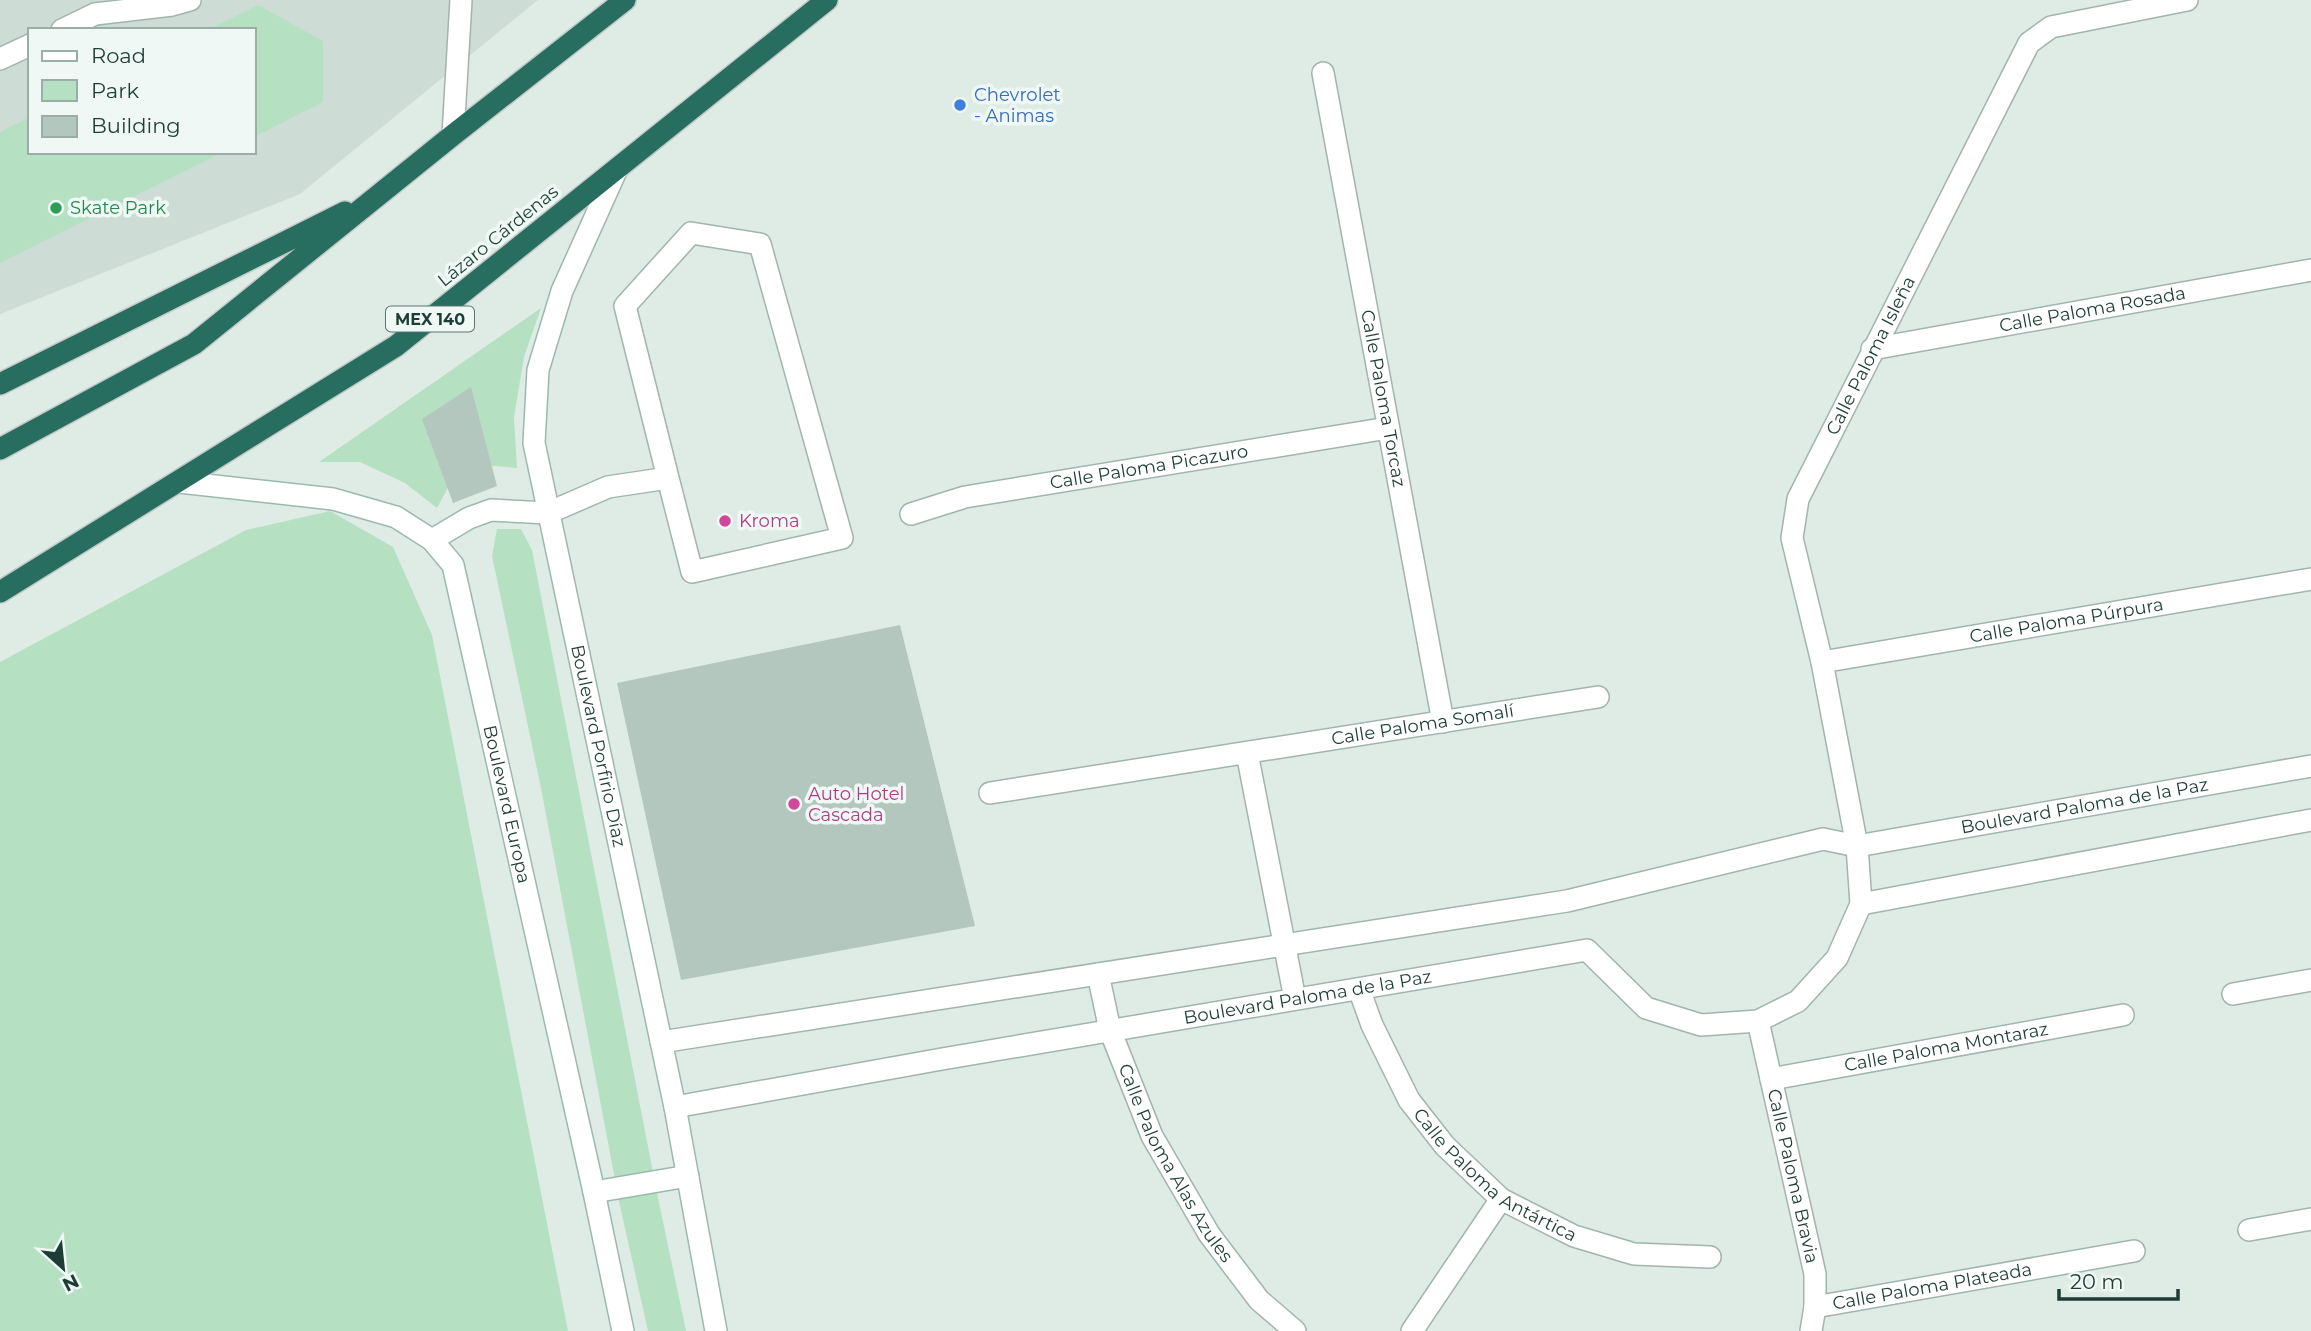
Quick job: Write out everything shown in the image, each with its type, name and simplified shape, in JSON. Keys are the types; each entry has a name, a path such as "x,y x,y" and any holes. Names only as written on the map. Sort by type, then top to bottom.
{"highway":[{"path":"0,449 194,344 625,0"},
{"name":"Lázaro Cárdenas","path":"0,592 396,346 827,0"},
{"path":"0,384 381,194"}],"street":[{"name":"Calle Paloma Isleña","path":"1857,846 1822,662 1791,538 1798,499 2029,43 2051,27 2187,0"},
{"path":"453,135 457,1"},
{"path":"65,28 100,7 177,2"},
{"path":"0,59 28,46"},
{"name":"Calle Paloma Torcaz","path":"1323,74 1443,722"},
{"name":"Boulevard Porfirio Díaz","path":"616,171 562,291 538,370 534,443 675,1107 716,1331"},
{"path":"691,233 760,244 842,538 692,572 668,478 625,306 691,233"},
{"name":"Calle Paloma Rosada","path":"1872,349 2311,270"},
{"name":"Calle Paloma Picazuro","path":"911,514 965,497 1388,428"},
{"path":"432,540 469,518 491,510 548,513 607,487 668,478"},
{"name":"Boulevard Europa","path":"179,482 333,499 396,517 432,540 453,565 623,1331"},
{"name":"Calle Paloma Púrpura","path":"1822,662 2311,579"},
{"name":"Calle Paloma Somalí","path":"990,793 1598,697"},
{"path":"1247,752 1295,999"},
{"name":"Boulevard Paloma de la Paz","path":"661,1042 1567,901 1823,839 1857,846 2311,766"},
{"path":"1861,904 2311,820"},
{"name":"Boulevard Paloma de la Paz","path":"675,1107 1587,950 1646,1008 1701,1026 1758,1021 1798,1001 1837,958 1861,904 1857,846"},
{"name":"Calle Paloma Alas Azules","path":"1098,974 1110,1030 1152,1136 1209,1234 1259,1300 1294,1331"},
{"path":"2233,994 2311,980"},
{"name":"Calle Paloma Antártica","path":"1359,989 1372,1026 1409,1100 1445,1146 1501,1199 1574,1236 1634,1254 1710,1257"},
{"name":"Calle Paloma Montaraz","path":"1771,1079 2123,1015"},
{"name":"Calle Paloma Bravia","path":"1758,1021 1815,1274 1815,1307 1811,1331"},
{"path":"594,1192 688,1176"},
{"path":"1412,1331 1501,1199"},
{"path":"2249,1230 2311,1219"},
{"name":"Calle Paloma Plateada","path":"1815,1307 2134,1251"}],"shaded area":[{"path":"0,0 538,0 300,194 0,314"}],"green space":[{"path":"258,5 323,41 323,102 256,136 256,28 212,28"},
{"name":"Skate Park","path":"28,118 28,154 219,154 0,263 0,132"},
{"path":"541,308 524,357 514,417 517,468 484,465 453,478 437,508 405,483 360,462 319,462"},
{"path":"330,511 393,547 432,635 568,1331 0,1331 0,662 246,530"},
{"path":"497,529 521,529 532,550 686,1331 648,1331 620,1206 541,788 492,556"}],"building":[{"path":"471,387 497,486 453,503 422,419"},
{"name":"Auto Hotel Cascada","path":"900,625 975,926 681,980 617,683"}],"place":[{"name":"Chevrolet - Animas","path":"960,105"},
{"name":"Skate Park","path":"56,208"},
{"name":"Kroma","path":"725,521"},
{"name":"Auto Hotel Cascada","path":"794,804"}]}
